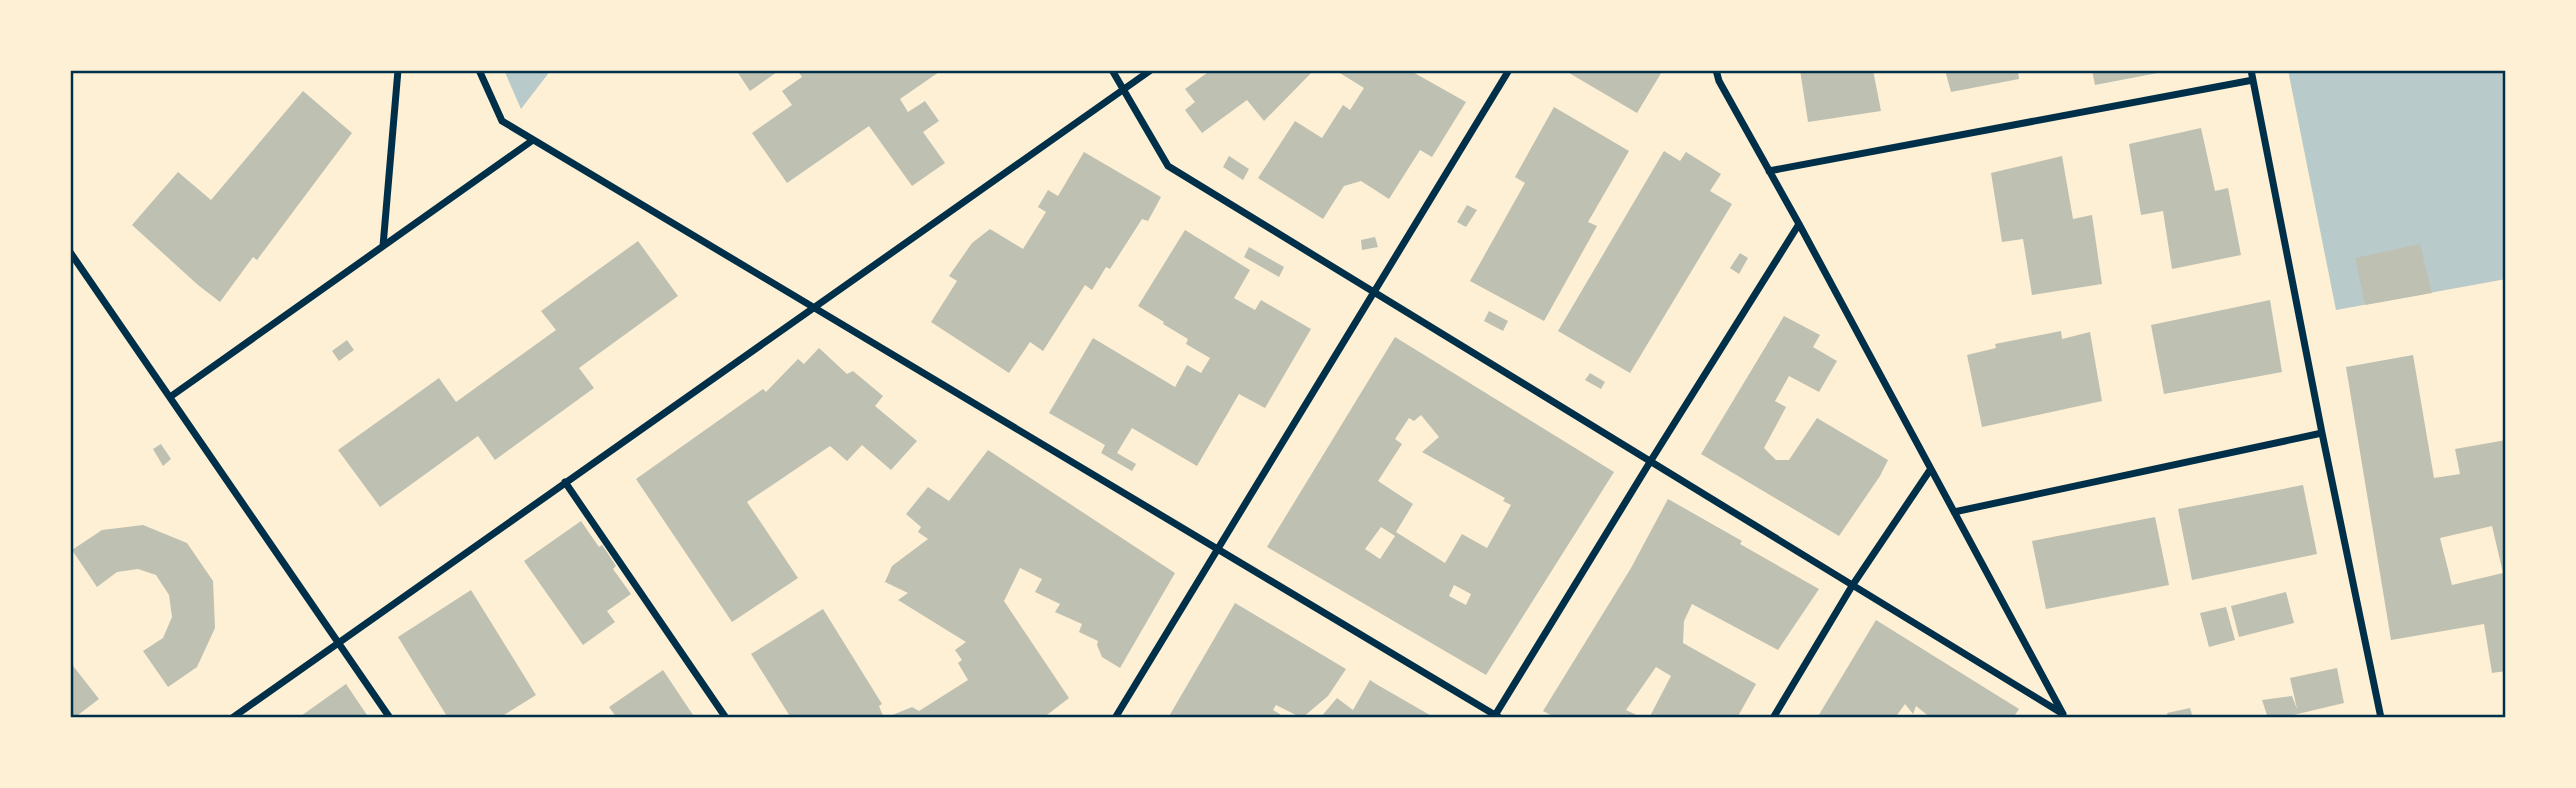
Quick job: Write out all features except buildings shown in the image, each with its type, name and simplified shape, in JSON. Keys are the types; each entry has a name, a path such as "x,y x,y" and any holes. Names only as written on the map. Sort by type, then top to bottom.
{"street":[{"path":"383,246 398,70"},
{"path":"479,70 502,121 1497,717 1650,462 1799,224"},
{"path":"1112,70 1168,166 2062,716"},
{"path":"232,718 1151,70"},
{"path":"1115,718 1509,70"},
{"path":"1716,70 1719,81 1799,224 2062,716"},
{"path":"2251,70 2381,718"},
{"path":"1769,171 2253,80"},
{"path":"170,397 533,140"},
{"path":"70,252 390,718"},
{"path":"1954,512 2322,433"},
{"path":"1773,718 1852,586 1930,470"},
{"path":"565,482 726,718"}],"shaded area":[{"path":"504,70 551,70 521,109"},
{"path":"2288,70 2506,70 2506,279 2336,310"}]}
